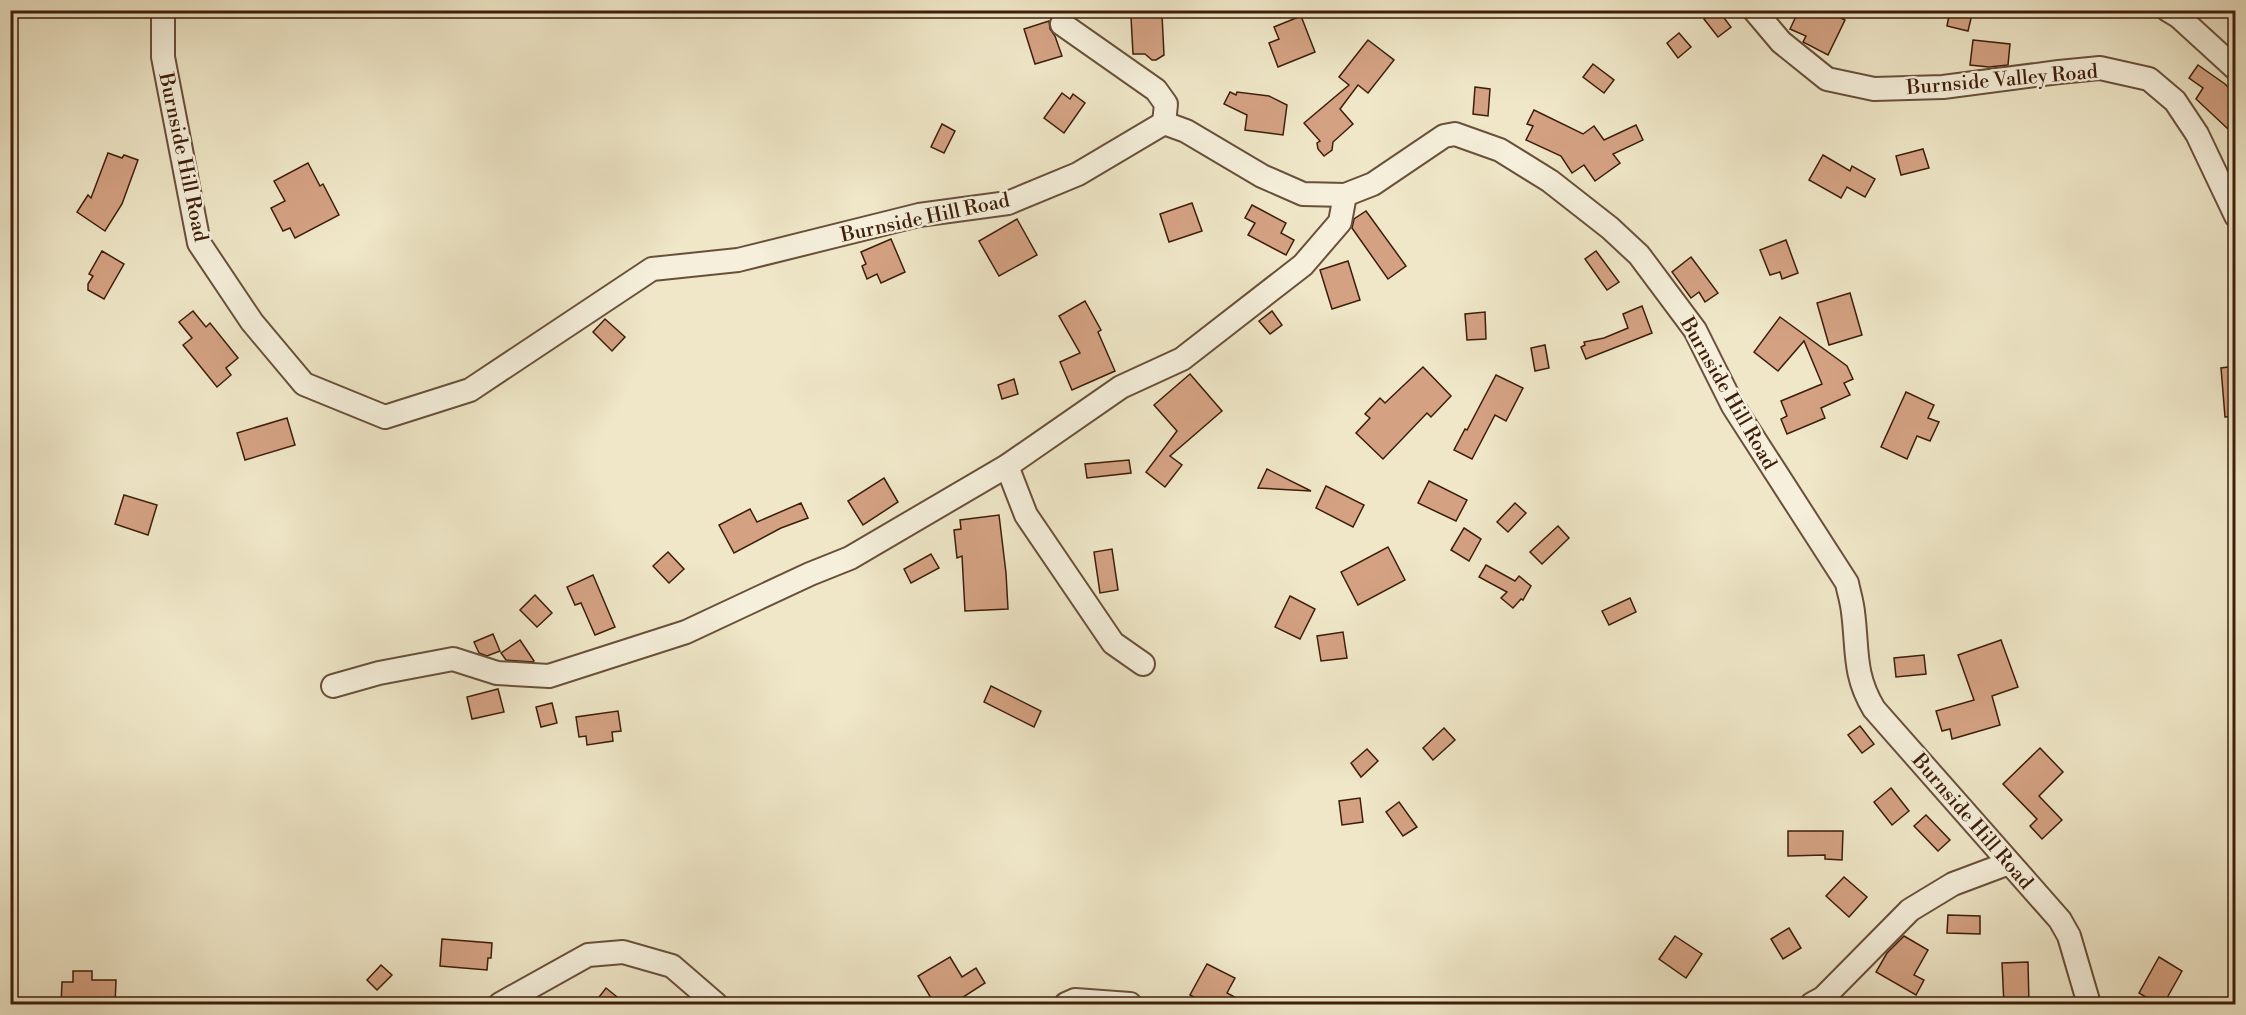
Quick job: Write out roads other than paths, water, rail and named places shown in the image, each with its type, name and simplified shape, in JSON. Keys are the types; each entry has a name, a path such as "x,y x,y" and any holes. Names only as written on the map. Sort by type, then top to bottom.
{"street":[{"name":"Burnside Hill Road","path":"163,10 163,57 199,243 252,322 304,384 385,417 470,390 652,269 738,260 919,215 1008,202 1078,174 1164,123 1186,131 1262,176 1303,194 1345,195 1373,184 1444,136 1455,134 1500,150 1550,181 1639,255 1695,330 1732,406 1847,583 1853,611 1857,664 1864,692 1874,709 2060,920 2069,936 2089,1005"},
{"name":"Burnside Valley Road","path":"1754,10 1781,42 1827,79 1874,89 1943,87 2100,68 2149,79 2175,101 2197,134 2235,216"},
{"path":"2168,10 2178,16 2235,69"},
{"path":"1062,24 1156,90 1166,104 1164,123"},
{"path":"333,686 453,659 496,674 549,676 686,632 810,574 850,558 1007,466 1121,387 1182,359 1303,265 1340,222 1345,195"},
{"path":"1007,466 1026,514 1113,643 1143,664"},
{"path":"1812,1005 1823,998 1910,910 1953,884 2009,863"},
{"path":"500,1005 588,955 623,952 672,966 716,1005"},
{"path":"1066,1005 1075,1000 1130,1005"}]}
